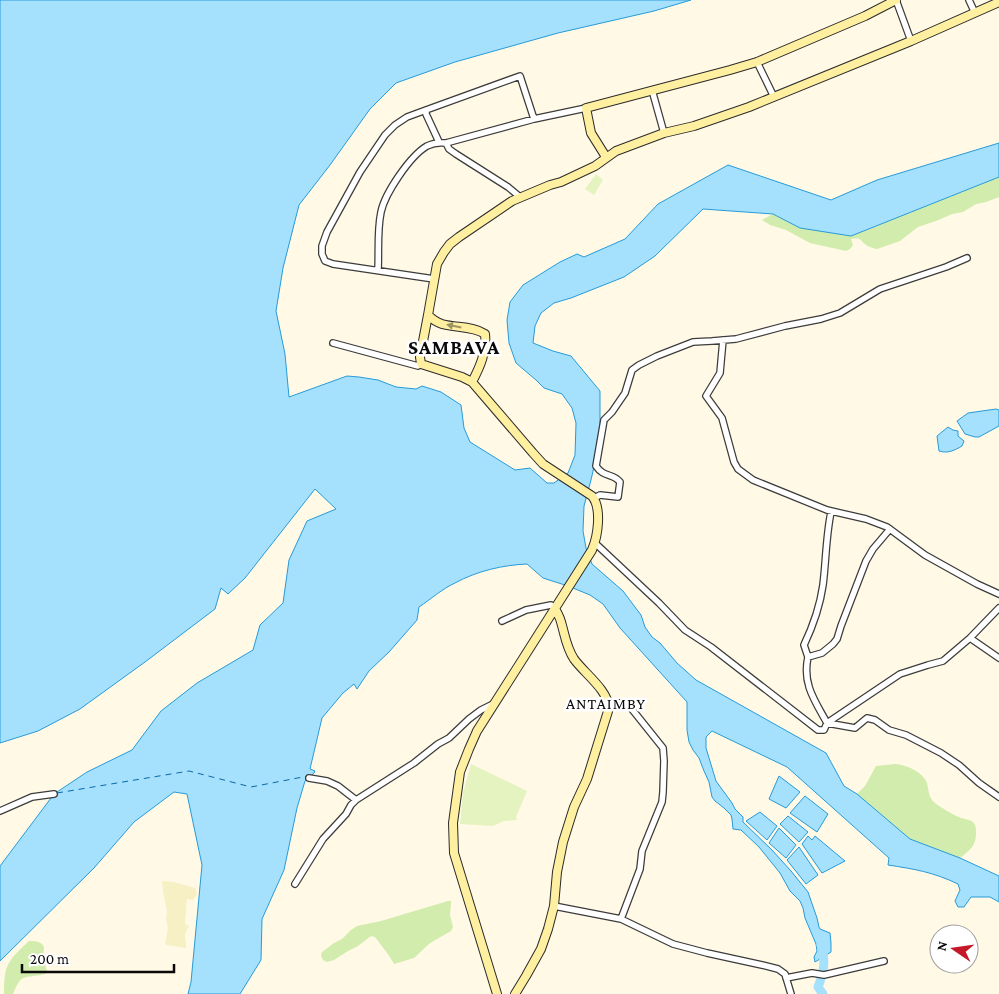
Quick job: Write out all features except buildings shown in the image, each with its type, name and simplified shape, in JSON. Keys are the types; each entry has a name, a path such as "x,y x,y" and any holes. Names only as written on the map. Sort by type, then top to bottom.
{"main road":[{"path":"606,157 591,133 586,108 757,62 865,16 896,0"},
{"path":"497,994 454,853 453,823 460,772 468,749 477,732 593,546 597,532 596,501 593,497 543,464 532,454 472,382 421,364 420,357 437,264 450,244 504,206 520,197 577,175 595,166 616,151 664,133 694,126 749,107 912,41 999,2"},
{"path":"428,315 441,324 486,334 485,350 472,382"},
{"path":"515,994 541,949 548,929 554,906 557,872 563,842 574,807 587,780 609,713 609,703 602,690 585,673 566,644 561,621 555,608"}],"street":[{"path":"896,0 912,41"},
{"path":"969,0 975,13"},
{"path":"757,62 774,97"},
{"path":"434,279 333,264 325,261 322,254 322,246 360,172 385,135 395,125 408,117 520,76 534,119"},
{"path":"652,90 664,133"},
{"path":"378,270 380,220 384,201 393,184 416,155 427,146 586,108"},
{"path":"426,110 426,114 442,143 520,197"},
{"path":"593,497 600,495 618,498 620,482 618,478 602,473 596,466 604,420 626,392 632,370 639,365 693,342 736,339 840,313 880,289 967,258"},
{"path":"723,340 720,373 706,396 722,418 734,462 738,468 753,480 831,512 866,519 890,529 925,555 999,594"},
{"path":"333,343 408,364 418,366 421,364"},
{"path":"827,723 809,690 806,667 808,657 804,645 815,620 822,586 827,531 831,512"},
{"path":"808,657 822,653 837,639 866,561 873,549 890,529"},
{"path":"593,546 652,597 685,630 711,647 818,730 824,730 827,723 900,674 943,661 970,638 999,608"},
{"path":"502,621 526,610 551,605 555,608"},
{"path":"970,638 999,658"},
{"path":"295,884 323,839 356,800 414,763 438,744 449,738 481,710 496,702"},
{"path":"609,703 622,703 631,708 663,748 664,761 664,792 662,802 642,851 640,869 621,919"},
{"path":"827,723 855,728 867,718 875,720 889,730 906,735 940,753 959,765 979,783 999,797"},
{"path":"309,778 327,781 338,786 356,800"},
{"path":"0,811 32,797 54,794"},
{"path":"554,906 621,919 673,944 707,954 778,969 785,974 792,994"},
{"path":"786,978 812,973 823,975 884,961"}],"shaded area":[{"path":"162,881 174,882 195,888 196,890 197,894 193,900 187,899 185,924 189,926 185,934 186,948 165,944 168,928"}],"green space":[{"path":"596,174 603,180 594,195 585,189"},
{"path":"999,177 999,197 976,204 963,212 952,214 918,227 900,241 877,249 868,246 856,238 851,239 853,245 846,251 810,243 762,220 773,214 800,228 851,236"},
{"path":"471,764 527,791 516,817 517,820 504,821 493,826 460,824 463,793"},
{"path":"895,764 909,767 918,772 925,779 930,796 935,803 953,814 974,823 976,837 974,845 960,858 910,839 857,794 865,786 876,766"},
{"path":"451,901 450,915 453,927 451,931 430,943 414,958 394,964 375,937 371,936 334,960 327,962 321,956 322,952 357,926 381,921"},
{"path":"29,941 40,942 43,945 43,958 47,971 45,974 22,979 13,994 4,994 6,969 16,954"}],"water":[{"path":"0,0 691,0 654,11 558,33 455,62 396,83 370,109 299,205 283,268 276,311 285,354 289,397 347,376 378,380 396,387 416,389 422,386 441,392 461,405 464,428 470,442 515,470 530,468 547,483 554,483 568,473 575,455 576,423 572,408 562,394 544,388 516,363 509,343 507,320 510,302 523,285 560,262 577,254 584,257 625,239 658,204 728,165 831,200 877,180 999,143 999,177 851,236 800,228 773,214 703,209 655,256 624,277 554,303 541,313 535,326 533,343 571,356 600,391 600,440 584,506 583,531 586,548 592,564 623,591 641,615 645,627 652,637 696,680 826,753 844,786 857,794 910,839 960,858 999,876 999,902 990,897 971,897 964,907 958,907 955,901 960,890 958,884 923,872 888,865 889,858 787,767 712,731 706,737 706,748 716,781 735,809 743,817 743,822 772,850 808,892 820,929 830,933 831,952 815,962 816,944 800,901 790,891 780,873 759,847 741,830 733,829 731,815 712,797 709,782 699,758 689,742 687,702 620,628 603,604 590,595 543,578 527,564 499,567 472,575 446,588 419,607 417,620 389,652 369,671 357,689 354,684 343,693 322,718 310,769 315,771 305,781 297,808 284,870 262,919 261,960 240,994 188,994 191,982 202,865 187,794 174,792 134,822 94,868 0,961 0,866 54,794 87,772 132,750 161,711 197,683 253,650 260,625 283,603 289,560 307,521 336,509 315,489 245,578 228,594 221,588 215,609 80,709 38,731 0,743"},
{"path":"999,410 999,426 979,437 965,434 957,421 968,413"},
{"path":"948,427 958,431 958,436 964,441 962,446 954,450 948,452 939,451 937,436"},
{"path":"779,776 800,792 786,808 769,799"},
{"path":"805,796 828,814 817,832 790,813"},
{"path":"760,812 777,826 767,840 746,821"},
{"path":"788,816 808,832 799,842 780,824"},
{"path":"779,828 796,845 786,858 769,843"},
{"path":"808,836 812,840 815,836 845,861 822,873 802,844"},
{"path":"799,847 818,875 806,884 787,860"}],"waterway":[{"path":"821,945 824,966 818,987 823,994"}],"ferry route":[{"path":"57,793 189,771 251,787 308,776"}],"district":[{"name":"SAMBAVA","path":"454,347"},
{"name":"ANTAIMBY","path":"606,703"}]}
